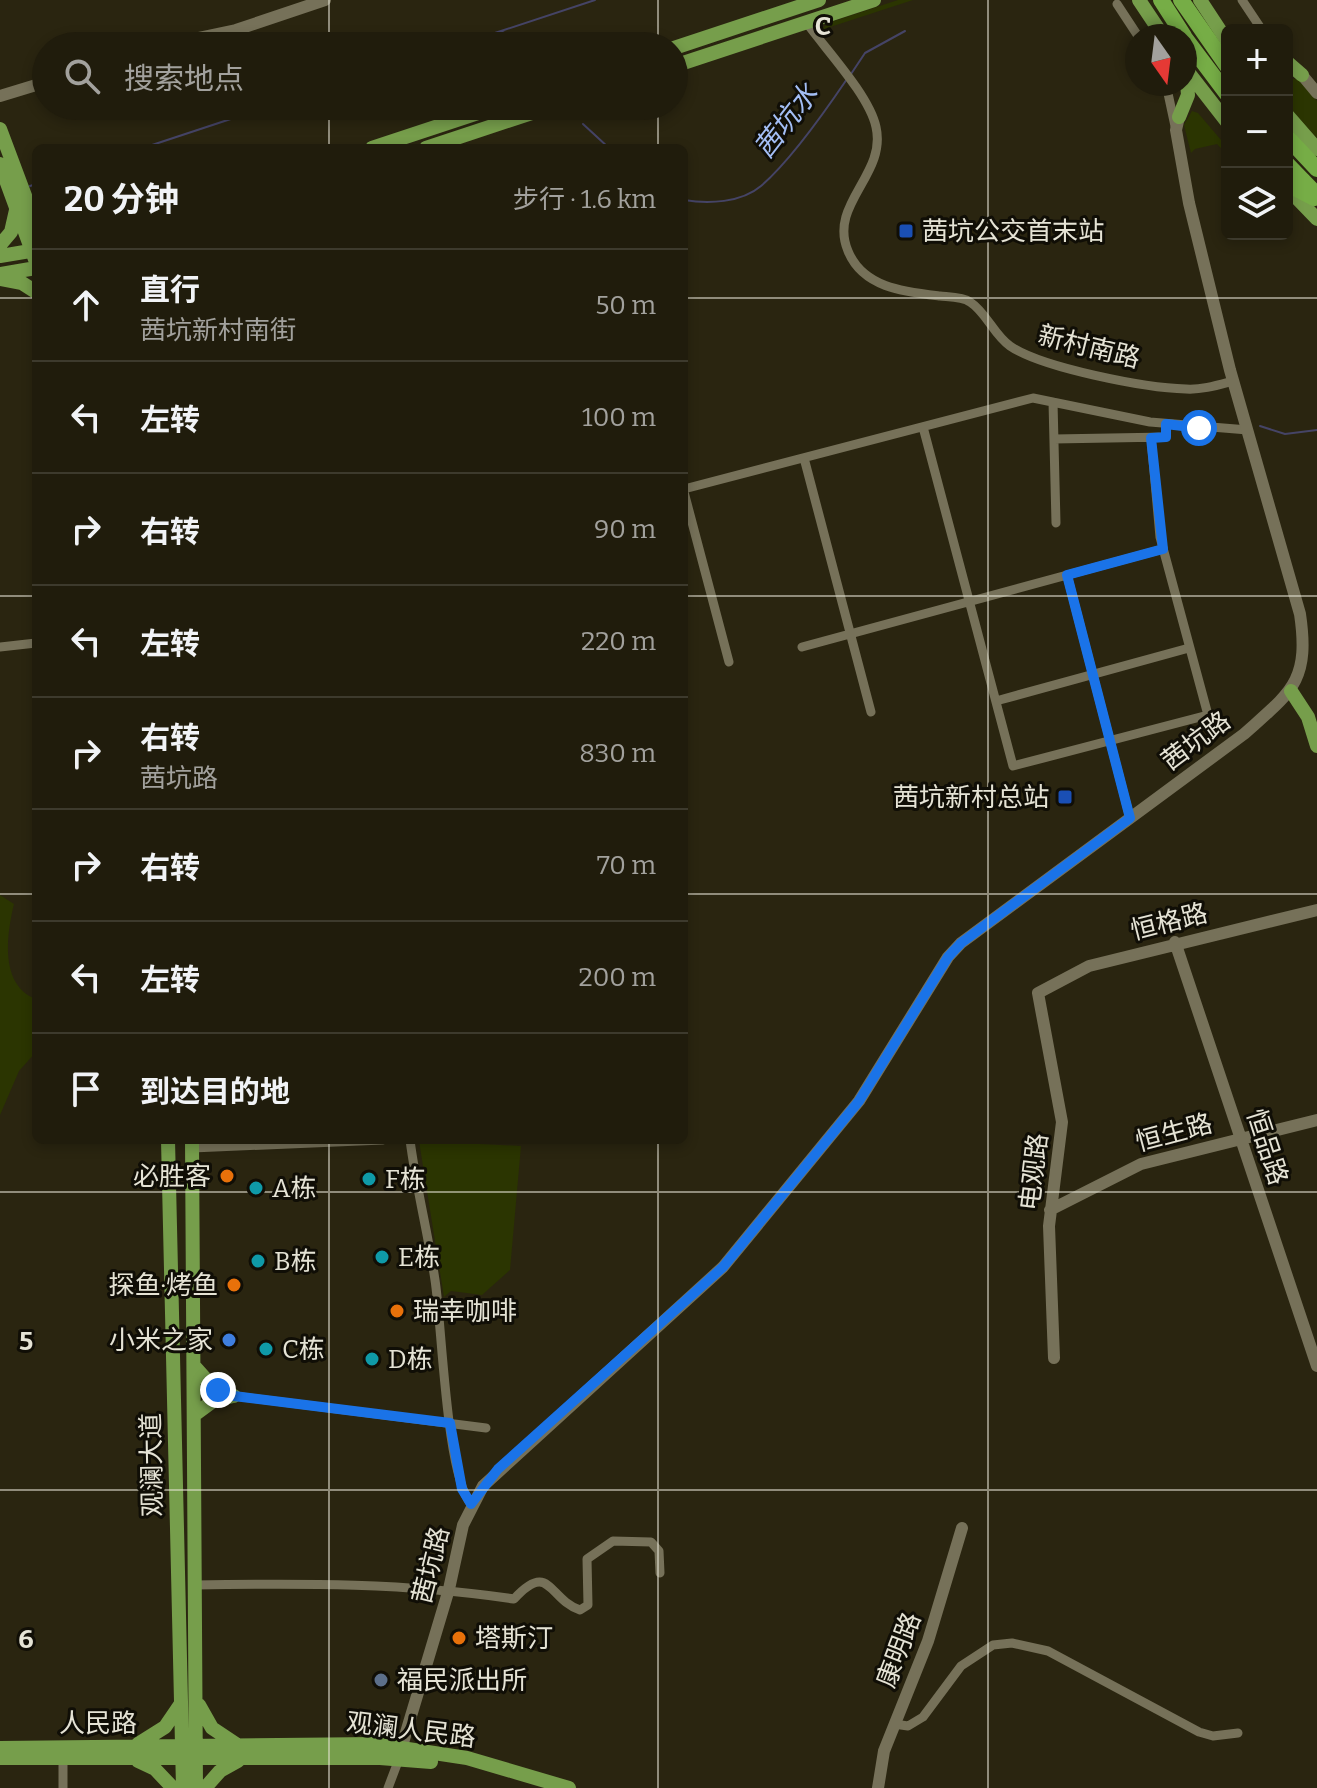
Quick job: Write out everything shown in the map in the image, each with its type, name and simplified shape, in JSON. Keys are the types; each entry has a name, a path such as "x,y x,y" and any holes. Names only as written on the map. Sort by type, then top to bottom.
{"highway":[{"path":"1161,0 1176,24"},
{"path":"1181,0 1221,57"},
{"path":"1197,54 1221,86"},
{"path":"1293,143 1317,169"},
{"path":"1291,168 1317,197"},
{"path":"1293,188 1317,197"}],"main road":[{"path":"688,43 819,0"},
{"path":"688,61 874,0"},
{"path":"1200,0 1221,30"},
{"path":"1140,1 1155,24"},
{"path":"1197,83 1221,114"},
{"path":"1177,123 1188,96"},
{"path":"1177,123 1197,105 1216,108"},
{"path":"384,144 457,120"},
{"path":"438,144 511,120"},
{"path":"1293,122 1317,149"},
{"path":"0,129 27,210 32,238"},
{"path":"0,164 27,210"},
{"path":"1293,193 1317,219"},
{"path":"0,245 27,210"},
{"path":"0,256 32,254"},
{"path":"0,277 32,269"},
{"path":"0,277 32,289"},
{"path":"1291,691 1317,716"},
{"path":"1291,691 1308,717 1317,746"},
{"name":"观澜大道","path":"168,1144 189,1696 189,1752 183,1788"},
{"name":"观澜大道","path":"189,1696 195,1585 192,1144"},
{"path":"194,1366 211,1385 234,1396"},
{"path":"194,1415 213,1401 234,1396"},
{"path":"173,1788 155,1769 128,1752 165,1727 189,1696 212,1728 243,1752 205,1788"},
{"name":"观澜人民路","path":"189,1752 375,1744 400,1754 466,1767 542,1788"},
{"name":"人民路","path":"0,1748 189,1752"},
{"name":"人民路","path":"0,1758 63,1758 128,1752"},
{"name":"观澜大道","path":"189,1752 196,1788"},
{"name":"观澜人民路","path":"400,1754 496,1765 569,1788"}],"street":[{"path":"226,32 325,0"},
{"path":"1242,0 1258,24"},
{"path":"1117,4 1130,24"},
{"name":"新村南路","path":"806,22 859,95 875,123 877,155 845,213 842,230 849,255 867,276 899,290 969,301 1000,338 1019,351 1050,364 1172,388 1200,389 1233,381"},
{"path":"1294,75 1317,93"},
{"path":"0,96 32,86"},
{"path":"1169,96 1177,123 1189,203 1233,381 1300,614 1302,654 1291,691"},
{"path":"688,490 1033,398 1150,422 1248,430"},
{"path":"1053,402 1056,523"},
{"path":"1054,439 1166,437 1166,424"},
{"path":"923,427 1013,766 1208,715 1163,549 1151,438"},
{"path":"804,458 871,712"},
{"path":"688,506 729,662"},
{"path":"802,647 1163,549"},
{"path":"1067,575 1130,818"},
{"path":"0,647 32,643"},
{"path":"996,701 1189,648"},
{"name":"茜坑路","path":"400,1754 471,1504 498,1469 723,1267 859,1101 948,957 961,943 1244,734 1291,691"},
{"name":"恒格路","path":"1038,993 1076,970 1175,942 1317,910"},
{"name":"恒品路","path":"1175,942 1317,1366"},
{"name":"电观路","path":"1038,993 1061,1114 1050,1210 1054,1358"},
{"name":"恒生路","path":"1050,1210 1141,1164 1317,1120"},
{"path":"411,1144 435,1281 450,1423 462,1489 471,1504"},
{"path":"234,1396 486,1428"},
{"name":"康明路","path":"878,1788 884,1751 928,1641 962,1528"},
{"path":"195,1585 318,1583 449,1589 514,1599 528,1583 538,1581 546,1583 580,1610 588,1605 587,1559 602,1546 622,1539 656,1545 660,1573"},
{"path":"894,1724 908,1726 923,1717 961,1666 981,1651 993,1645 1012,1643 1030,1644 1048,1651 1199,1732 1213,1736 1238,1733"},
{"path":"388,1788 400,1754"},
{"path":"63,1758 63,1788"}],"green space":[{"path":"898,0 913,0 821,30 828,23"},
{"path":"1293,79 1298,79 1317,101 1317,138 1293,112"},
{"path":"1192,111 1198,113 1221,140 1221,148 1217,144 1195,149 1191,153 1184,125"},
{"path":"0,895 14,904 8,959 16,983 32,997 32,1056 19,1071 0,1115"},
{"path":"419,1144 521,1146 510,1270 482,1295 451,1291 444,1297"}],"waterway":[{"path":"501,31 595,0"},
{"name":"茜坑水","path":"851,74 865,53 905,31"},
{"name":"茜坑水","path":"498,32 503,32"},
{"name":"茜坑水","path":"688,200 724,201 744,196 761,186 795,150 847,79"},
{"name":"茜坑水","path":"155,144 228,120"},
{"name":"茜坑水","path":"583,124 605,144"},
{"path":"1260,426 1285,434 1317,430"}],"place":[{"name":"茜坑公交首末站","path":"906,231"},
{"name":"茜坑新村总站","path":"1065,797"},
{"name":"必胜客","path":"227,1176"},
{"name":"F栋","path":"369,1179"},
{"name":"A栋","path":"256,1188"},
{"name":"E栋","path":"382,1257"},
{"name":"B栋","path":"258,1261"},
{"name":"探鱼·烤鱼","path":"234,1285"},
{"name":"瑞幸咖啡","path":"397,1311"},
{"name":"小米之家","path":"229,1340"},
{"name":"C栋","path":"266,1349"},
{"name":"D栋","path":"372,1359"},
{"name":"塔斯汀","path":"459,1638"},
{"name":"福民派出所","path":"381,1680"}],"route":[{"path":"218,1390 234,1396 450,1423 462,1489 471,1504 498,1469 723,1267 859,1101 948,957 961,943 1130,818 1067,575 1163,549 1151,438 1166,437 1166,424 1199,428"}]}
